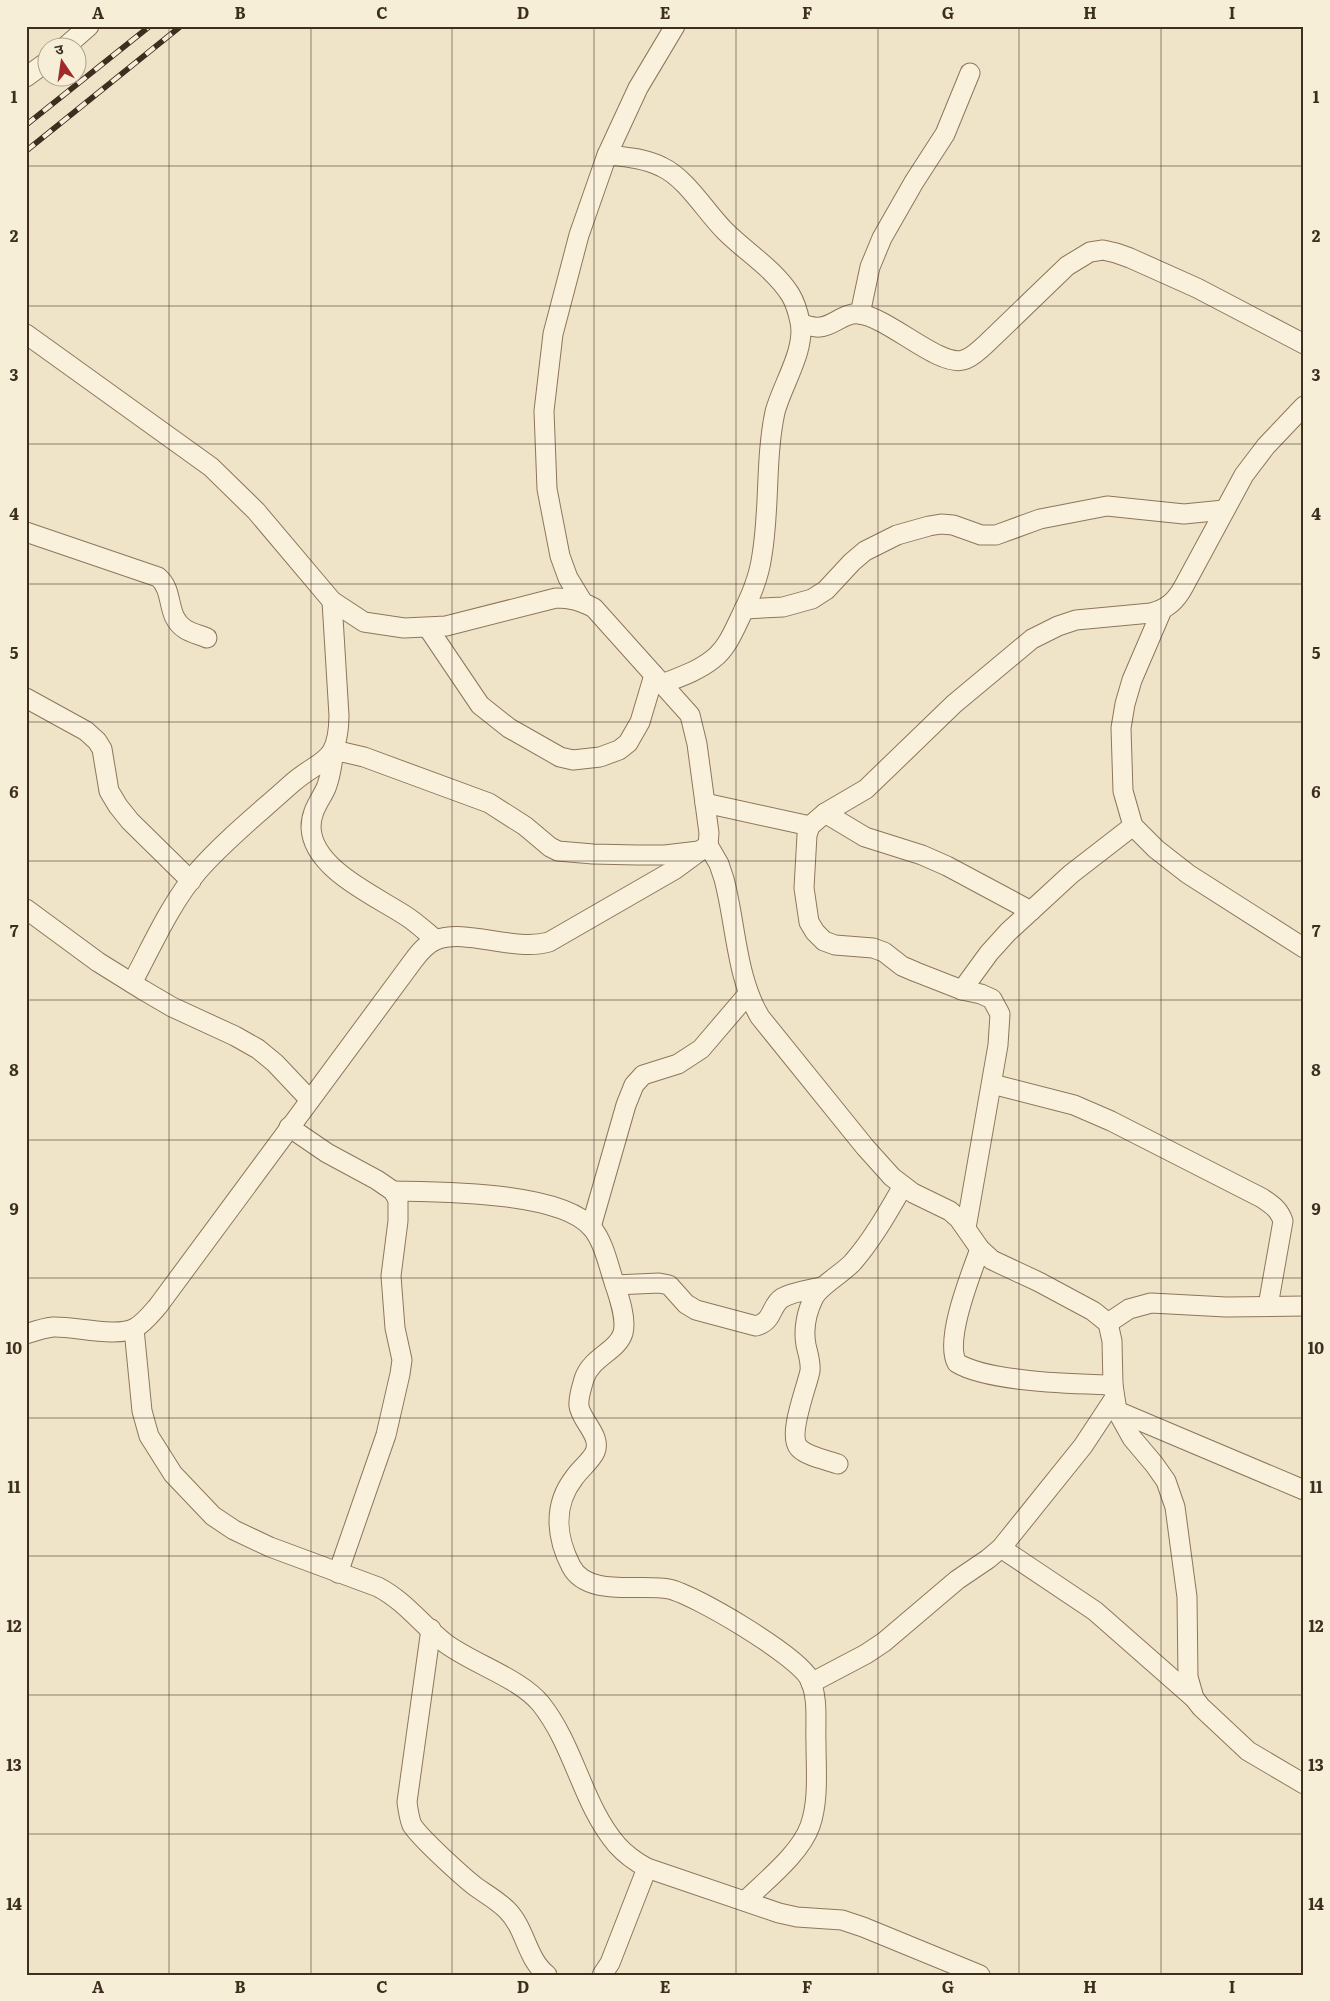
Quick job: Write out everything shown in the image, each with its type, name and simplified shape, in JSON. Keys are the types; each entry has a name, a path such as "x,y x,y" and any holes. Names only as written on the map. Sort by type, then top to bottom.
{"street":[{"path":"75,38 88,26"},
{"path":"582,601 568,578 555,539 547,489 544,411 552,342 558,310 590,202 607,155 638,88 675,26"},
{"path":"26,77 38,68"},
{"path":"860,314 870,267 882,238 914,182 945,134 970,73"},
{"path":"607,155 641,158 664,167 679,180 727,233 781,282 790,294 801,324 799,346 776,410 771,439 762,554 755,585 724,647 714,659 698,669 658,679"},
{"path":"801,324 820,327 849,314 860,314 901,332 936,354 951,360 963,360 985,345 1067,266 1090,252 1103,250 1130,258 1197,288 1304,344"},
{"path":"26,334 224,478 256,510 332,601 364,622 404,628 446,626 543,600 568,598 582,601 594,608 690,715 697,744 709,834 704,848 674,870 549,942 537,945 508,944 449,937 436,940 425,947 412,961 158,1306 134,1329 121,1332 52,1327 26,1334"},
{"path":"966,1228 1001,1025 998,1006 981,994 962,990 902,966 884,952 873,948 836,945 824,941 809,922 804,888 807,835 810,826 825,813 866,789 954,704 1032,639 1058,626 1076,620 1162,610 1177,599 1235,488 1254,460 1283,426 1304,406"},
{"path":"744,610 783,607 812,599 826,590 865,551 897,534 929,526 952,525 981,535 996,535 1040,519 1107,506 1184,514 1224,510"},
{"path":"26,532 158,577 164,582 168,590 171,612 176,621 186,630 207,638"},
{"path":"332,601 339,733 334,750 331,774 313,815 311,827 313,837 328,863 354,885 406,916 436,940"},
{"path":"1162,610 1132,680 1124,704 1121,728 1123,791 1133,826 1156,849 1188,874 1304,948"},
{"path":"428,628 480,705 510,728 560,757 573,760 610,755 624,747 634,735 658,679"},
{"path":"26,698 86,731 97,741 102,750 109,791 118,806 130,821 191,881"},
{"path":"334,750 364,757 489,803 525,826 550,847 558,850 665,855 704,848"},
{"path":"132,983 176,903 212,856 291,784 326,760 334,750"},
{"path":"705,803 810,826"},
{"path":"825,813 865,837 922,855 947,866 1031,911"},
{"path":"962,990 989,953 1031,911 1071,874 1133,826"},
{"path":"704,848 719,864 726,888 748,994 760,1017 866,1147 892,1177 903,1186 950,1211 966,1228 980,1249 992,1260 1039,1282 1092,1311 1108,1323 1112,1342 1115,1398 1132,1438 1166,1481 1175,1507 1187,1597 1188,1677 1194,1698 1200,1708 1248,1750 1304,1784"},
{"path":"26,909 98,962 132,983 172,1007 235,1036 258,1049 275,1063 310,1100"},
{"path":"591,1227 626,1105 634,1085 643,1075 678,1064 701,1049 748,994"},
{"path":"992,1084 1054,1098 1093,1113 1262,1198 1280,1211 1283,1221 1282,1233 1268,1306"},
{"path":"289,1127 309,1142 363,1171 393,1191 398,1200 391,1276 395,1328 402,1360 400,1374 386,1435 338,1573"},
{"path":"615,1285 659,1283 669,1285 686,1304 696,1310 756,1326 763,1324 783,1297 821,1287 840,1275 862,1251 884,1220 903,1186"},
{"path":"393,1191 466,1193 516,1199 554,1207 569,1212 591,1227 598,1238 615,1285 623,1318 624,1332 619,1341 590,1366 579,1396 579,1406 584,1421 595,1437 597,1444 595,1452 572,1481 559,1509 558,1519 565,1554 576,1574 586,1581 625,1589 658,1587 687,1594 781,1650 802,1668 811,1683 816,1705 816,1790 811,1823 802,1842 745,1902"},
{"path":"980,1249 958,1316 953,1351 957,1363 972,1370 1013,1378 1082,1384 1115,1398 1304,1490"},
{"path":"821,1287 809,1308 806,1322 806,1342 810,1370 796,1427 795,1439 799,1448 838,1464"},
{"path":"1108,1323 1129,1309 1151,1303 1226,1307 1304,1306"},
{"path":"134,1329 142,1411 149,1436 173,1474 213,1516 234,1530 270,1547 392,1594 444,1642 514,1681 540,1703 560,1734 582,1786 606,1830 617,1845 631,1858 647,1868 745,1902 796,1917 824,1918 849,1922 980,1975"},
{"path":"811,1683 866,1654 884,1642 957,1580 1001,1548 1083,1446 1115,1398"},
{"path":"1001,1548 1095,1612 1194,1698"},
{"path":"431,1629 407,1802 409,1815 413,1826 423,1837 474,1886 508,1910 517,1924 530,1956 547,1975"},
{"path":"602,1975 610,1963 647,1868"}],"railway":[{"path":"26,125 150,26"},
{"path":"26,151 181,26"}]}
